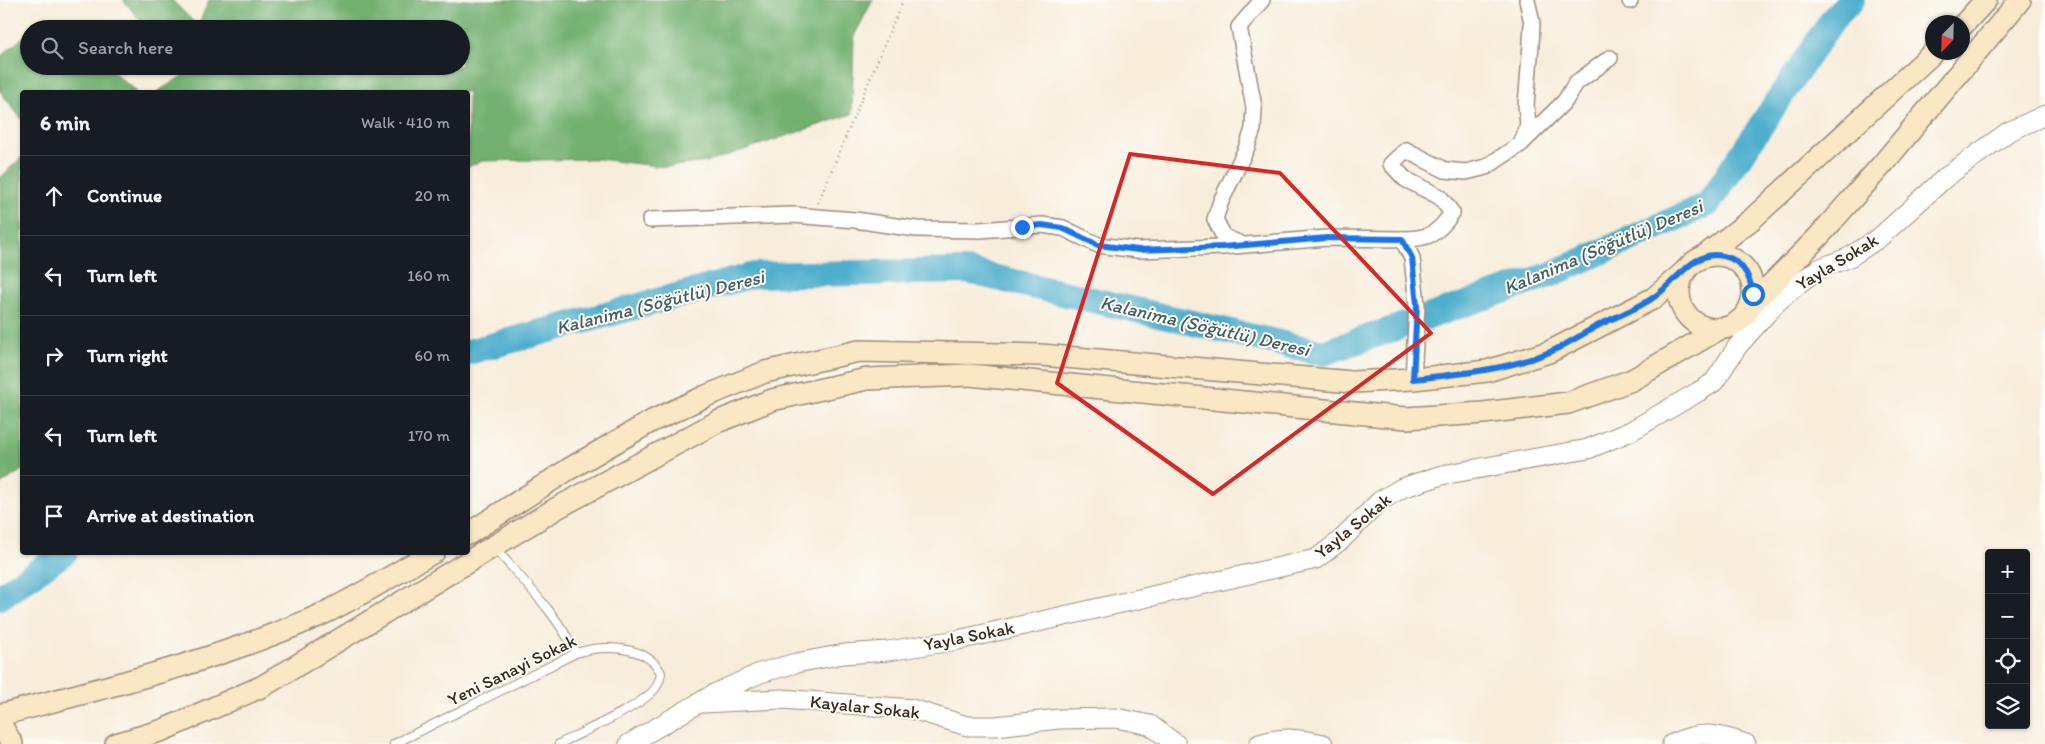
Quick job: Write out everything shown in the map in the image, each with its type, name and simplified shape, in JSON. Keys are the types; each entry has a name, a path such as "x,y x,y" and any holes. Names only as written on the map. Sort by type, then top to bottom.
{"main road":[{"path":"1970,17 1986,0"},
{"path":"116,744 163,730 263,686 495,548 557,508 717,422 772,400 867,379 969,375 1406,418 1524,410 1568,403 1632,380 1743,317 1750,306 1813,243 1953,83 2020,0"},
{"path":"470,533 569,469 652,421 765,372 859,351 1041,355 1352,382 1413,379 1487,371 1549,352 1654,298 1693,263 1752,219 1925,60"},
{"path":"1703,257 1714,255 1726,256 1736,261 1746,270 1751,281 1753,294 1750,306"},
{"path":"1685,271 1680,282 1679,293 1681,304 1687,314 1696,323 1708,328 1721,328"},
{"path":"0,715 176,669 295,625 319,615 429,555"},
{"path":"0,723 12,744"}],"street":[{"path":"1243,244 1224,237 1216,219 1221,201 1247,147 1253,128 1254,107 1239,27 1262,0"},
{"path":"1522,144 1528,125 1526,105 1532,44 1532,22 1527,0"},
{"path":"650,220 813,216 916,229 980,230 1042,225 1062,228 1098,245 1131,250 1327,238 1423,239 1441,229 1452,213 1440,197 1406,179 1391,164 1406,150 1445,170 1466,172 1486,167 1522,144 1565,101 1576,83 1610,58"},
{"name":"Yayla Sokak","path":"629,744 696,704 760,673 844,654 888,651 958,640 1316,559 1342,540 1380,502 1402,488 1442,475 1588,449 1631,431 1714,382 1744,340 1776,303 1802,281 1818,269 1835,264 1880,237 1946,176 2008,132 2045,114"},
{"path":"1402,239 1412,258 1417,305 1413,379"},
{"name":"Kayalar Sokak","path":"696,704 782,699 912,709 966,726 995,726 1060,719 1116,718 1150,724 1176,744"},
{"path":"1672,744 1691,735 1714,735 1746,744"},
{"path":"1259,744 1280,738 1300,738 1323,744"}],"lane":[{"path":"495,548 547,608 566,634 576,653"},
{"name":"Yeni Sanayi Sokak","path":"394,744 576,653 600,648 637,653 649,658 658,666 662,673 654,690 642,701 559,744"}],"path":[{"path":"813,216 903,0"}],"highlighted area":[{"path":"1130,154 1280,173 1431,333 1213,494 1057,383"}],"green space":[{"path":"123,0 172,0 192,20 140,20"},
{"path":"209,0 873,0 854,36 852,114 708,162 664,167 598,159 482,161 470,166 470,90 160,90 184,75 470,75 470,20 201,20"},
{"path":"47,16 52,20 43,20"},
{"path":"20,40 20,75 117,75 135,90 20,90 20,117 0,91 0,57"},
{"path":"20,159 20,471 0,485 0,178"}],"waterway":[{"name":"Kalanima (Söğütlü) Deresi","path":"470,351 754,275 967,271 1323,353 1552,274 1708,204 1833,19 1852,0"},
{"name":"Kalanima (Söğütlü) Deresi","path":"0,597 61,555"}],"route":[{"path":"1022,227 1042,225 1062,228 1098,245 1117,249 1138,250 1179,249 1201,246 1222,247 1284,240 1327,238 1402,239 1412,258 1417,305 1413,379 1487,371 1549,352 1654,298 1693,263 1703,257 1714,255 1726,256 1736,261 1746,270 1751,281 1753,294"}]}
